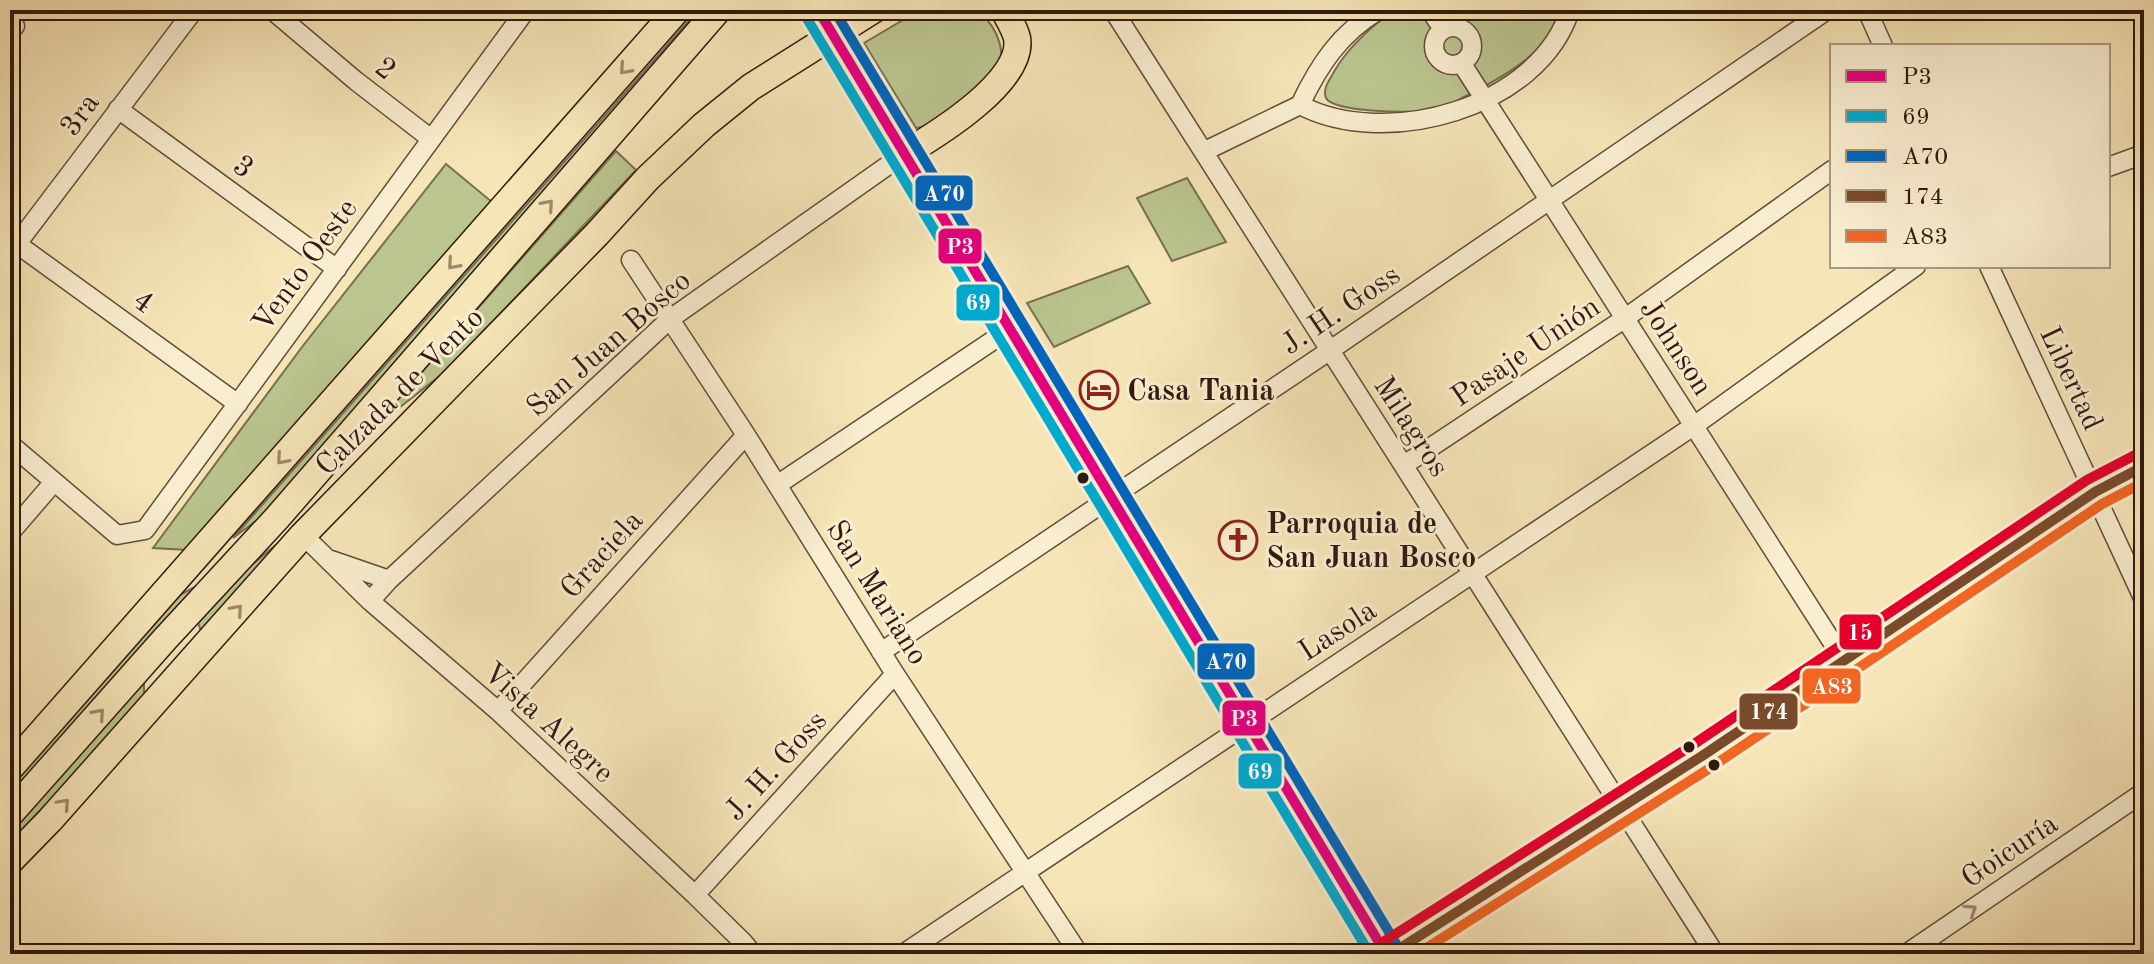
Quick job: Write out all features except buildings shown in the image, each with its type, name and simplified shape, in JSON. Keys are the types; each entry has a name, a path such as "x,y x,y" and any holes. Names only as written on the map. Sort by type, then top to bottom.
{"main road":[{"name":"Calzada de Vento","path":"10,768 677,10"},
{"name":"Calzada de Vento","path":"10,814 277,518 718,10"},
{"path":"818,10 1389,954 1845,662 2095,492 2144,466"},
{"name":"Calzada de Vento","path":"10,861 303,535 648,178 704,125 751,87 873,10"},
{"path":"992,10 1006,26 1009,35 1009,55 1004,75"},
{"path":"904,154 990,93 1004,75 1015,57 1017,39 1004,10"},
{"path":"183,571 277,518 343,475 449,387"}],"street":[{"name":"3ra","path":"13,249 194,10"},
{"name":"2","path":"272,10 430,138"},
{"name":"Vento Oeste","path":"54,482 117,535 145,530 526,10"},
{"name":"Milagros","path":"1113,10 1329,351 1475,573 1715,954"},
{"path":"1205,151 1300,105 1332,48 1365,18 1379,10"},
{"path":"1430,10 1443,29 1462,29 1471,39 1472,52 1462,64"},
{"path":"1300,105 1316,113 1372,123 1452,114 1507,86 1542,56 1565,25 1570,10"},
{"name":"J. H. Goss","path":"881,652 1329,351 1827,10"},
{"path":"1867,10 1882,44"},
{"name":"Johnson","path":"1443,29 1435,39 1437,58 1447,65 1462,64 1486,97 1624,319 1845,662"},
{"name":"3","path":"118,109 337,269"},
{"name":"San Juan Bosco","path":"370,601 670,319 904,154"},
{"path":"2110,166 2144,154"},
{"name":"Pasaje Unión","path":"1404,465 1624,319 1830,171"},
{"name":"4","path":"13,249 238,404"},
{"name":"San Mariano","path":"631,260 746,435 895,674 1079,954"},
{"name":"Lasola","path":"903,954 1695,425 1913,268"},
{"name":"Libertad","path":"1990,268 2144,600"},
{"path":"777,485 1010,329"},
{"name":"Graciela","path":"498,711 746,435"},
{"path":"10,444 54,482 10,533"},
{"name":"Vista Alegre","path":"303,535 370,601 498,711 695,895 743,950"},
{"path":"324,557 389,580"},
{"name":"J. H. Goss","path":"695,895 895,674"},
{"name":"Goicuría","path":"1906,954 2144,792"}],"green space":[{"path":"698,10 706,10 267,513 233,538"},
{"path":"920,10 977,10 991,25 1000,43 1001,53 997,72 990,81 939,119 916,128 864,43"},
{"path":"1396,10 1557,10 1547,39 1535,51 1490,84 1445,107 1416,112 1379,111 1332,103 1326,98 1325,91 1340,62 1362,37"},
{"path":"616,151 636,170 446,371 371,430"},
{"path":"446,164 492,202 188,550 153,548 302,347"},
{"path":"1187,178 1226,242 1172,261 1137,198"},
{"path":"1128,266 1150,303 1054,347 1027,303"},
{"path":"300,525 203,636 198,623 249,567"},
{"path":"202,583 10,802 10,788 176,597"},
{"path":"144,682 144,699 10,843 10,831"}],"transit line":[{"name":"P3","path":"818,10 1386,954"},
{"name":"A70","path":"834,10 1398,947"},
{"name":"69","path":"806,17 1370,954"},
{"name":"15","path":"1383,942 1694,744 2087,480 2137,454"},
{"name":"174","path":"1391,954 1702,756 2095,492 2144,466"},
{"name":"A83","path":"1417,954 1710,768 2102,504 2144,482"}],"place":[{"name":"Casa Tania","path":"1099,390"},
{"name":"Parroquia de San Juan Bosco","path":"1238,540"}]}
